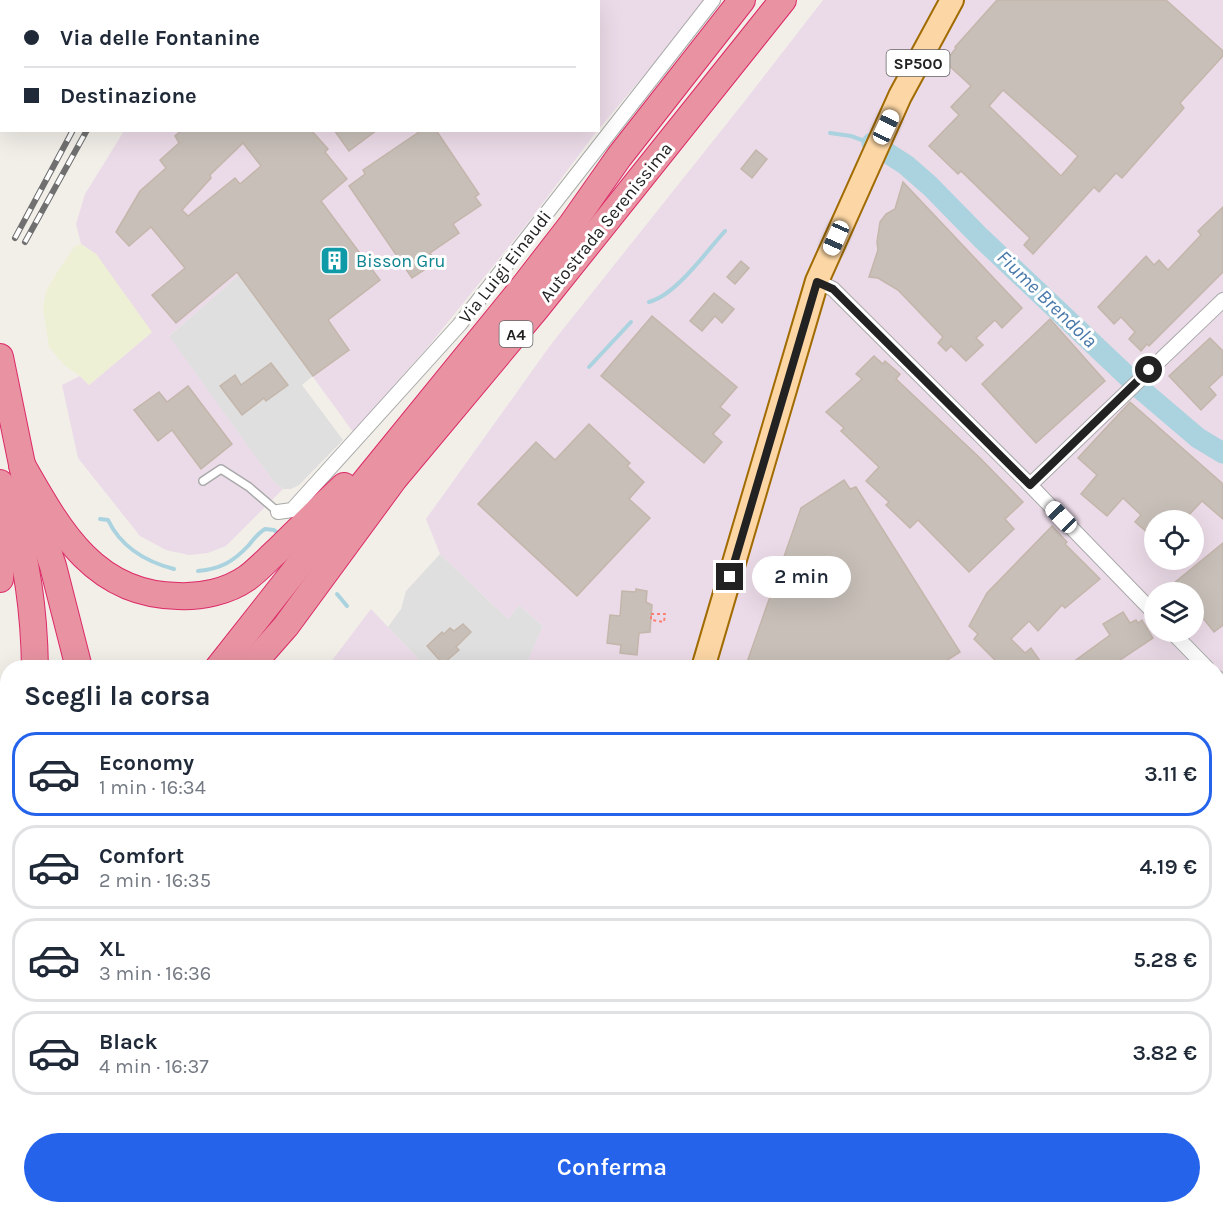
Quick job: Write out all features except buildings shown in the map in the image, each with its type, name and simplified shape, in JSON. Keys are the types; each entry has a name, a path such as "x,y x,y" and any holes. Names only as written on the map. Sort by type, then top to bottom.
{"highway":[{"name":"Autostrada Serenissima","path":"224,660 524,286 619,158 742,0"},
{"name":"Autostrada Serenissima","path":"256,660 286,626 394,479 536,309 783,0"},
{"path":"1,363 26,484 55,575 77,660"},
{"path":"22,465 61,529 90,563 107,577 142,593 194,597 220,591 248,578 368,463 408,428"},
{"path":"276,660 381,520 417,454"},
{"path":"0,483 23,549 33,624 35,660"},
{"path":"0,510 3,530 0,579"}],"main road":[{"name":"SP500","path":"705,660 817,282 886,127 951,0"}],"street":[{"name":"Via Luigi Einaudi","path":"278,512 292,510 460,324 713,0"},
{"path":"817,282 833,289 1030,485 1144,603"},
{"path":"1030,485 1223,300"},
{"path":"1182,642 1199,660"}],"lane":[{"path":"203,481 221,469 249,487 278,512"}],"path":[{"path":"651,614 665,614 664,622 651,620 651,614"}],"shaded area":[{"path":"600,0 707,0 600,128"},
{"path":"823,0 1223,0 1223,660 528,660 543,626 519,605 508,619 440,554 426,519 552,343"},
{"path":"123,132 596,132 527,224 427,348 353,432 239,275 169,336 273,481 283,489 226,546 208,553 189,555 166,550 140,536 78,458 62,385 80,376 89,385 151,333 96,254 81,244 76,224 85,194"},
{"path":"239,275 313,376 302,385 343,440 299,485 291,489 283,489 273,481 168,337"},
{"path":"440,554 508,619 519,605 543,626 528,660 419,660 388,627 401,609 406,591"},
{"path":"371,609 419,660 332,660"}],"green space":[{"path":"81,244 96,254 152,332 89,385 64,365 49,347 43,308 46,291 75,246"}],"waterway":[{"path":"830,133 851,136 870,143"},
{"name":"Fiume Brendola","path":"872,143 906,165 930,186 981,238 1144,392 1198,438 1223,453"},
{"path":"649,302 670,291 680,282 725,231"},
{"path":"589,367 631,322"},
{"path":"100,519 108,520 113,530 127,546 145,558 174,569"},
{"path":"198,571 220,566 231,560 265,529 274,530 279,534"},
{"path":"337,594 347,606"}],"railway":[{"path":"15,238 72,132"},
{"path":"25,242 86,132"}],"place":[{"name":"Bisson Gru","path":"335,261"}],"route":[{"path":"730,577 817,282 833,289 1030,485 1149,370"}]}
